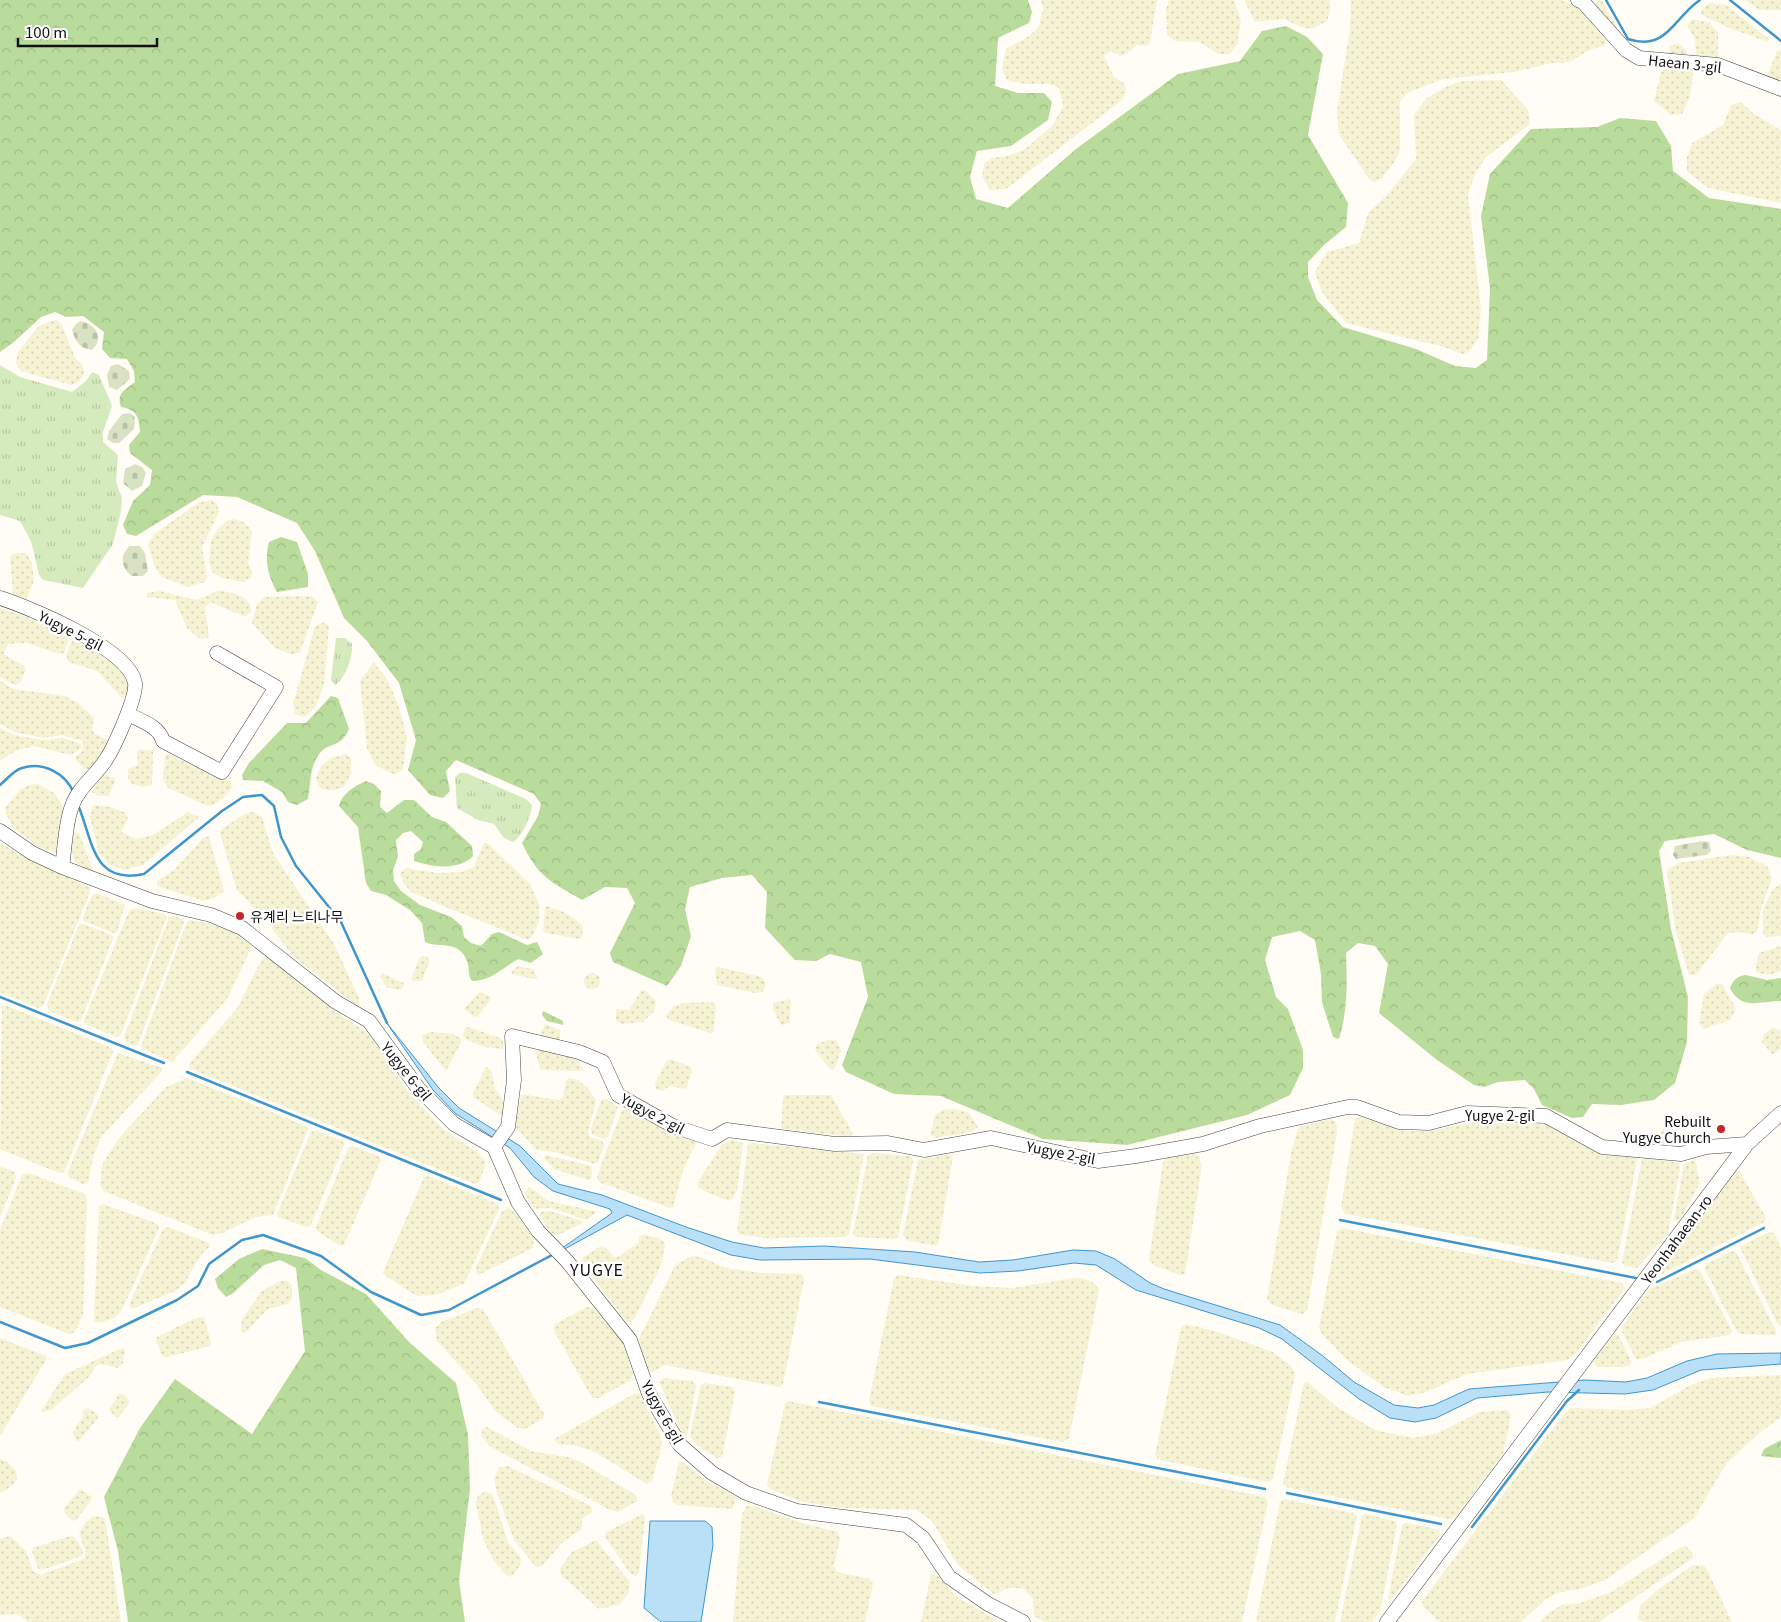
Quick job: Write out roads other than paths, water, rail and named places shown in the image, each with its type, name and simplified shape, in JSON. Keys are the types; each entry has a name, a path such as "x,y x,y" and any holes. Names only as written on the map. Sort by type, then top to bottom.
{"street":[{"name":"Haean 3-gil","path":"1578,0 1583,2 1626,50 1639,58 1718,65 1781,89"},
{"name":"Yugye 5-gil","path":"0,598 42,614 114,652 132,674 135,685 128,714 105,761 86,783 72,806 62,866"},
{"path":"128,714 152,726 161,734 163,742 222,772 276,686 217,653"},
{"name":"Yugye 6-gil","path":"0,831 32,853 62,866 152,901 211,915 242,928 336,1002 369,1021 424,1094 454,1124 494,1147 518,1202 538,1232 567,1261 630,1340 649,1394 680,1445 712,1473 746,1493 798,1511 906,1526 923,1538 949,1577 988,1604 1023,1622"},
{"name":"Yugye 2-gil","path":"494,1147 508,1127 514,1080 512,1036 579,1052 603,1062 618,1095 673,1126 712,1139 728,1130 835,1144 888,1143 924,1150 991,1138 1098,1160 1136,1156 1203,1144 1260,1126 1348,1106 1357,1107 1399,1122 1429,1123 1467,1113 1546,1116 1602,1147 1612,1149 1638,1149 1681,1154 1706,1147 1748,1144"},
{"name":"Yeonhahaean-ro","path":"1388,1622 1748,1144 1781,1112"}],"water":[{"path":"386,1022 438,1087 459,1108 520,1146 558,1184 602,1195 686,1227 732,1242 764,1248 824,1246 915,1252 979,1262 1013,1260 1073,1250 1096,1251 1115,1259 1150,1283 1164,1289 1280,1325 1323,1356 1354,1382 1394,1405 1418,1408 1434,1405 1469,1389 1585,1380 1626,1382 1647,1378 1687,1361 1717,1354 1781,1353 1781,1364 1701,1370 1653,1390 1625,1394 1548,1392 1477,1398 1436,1418 1415,1422 1390,1418 1359,1399 1282,1339 1259,1328 1136,1290 1096,1265 1074,1263 1018,1271 980,1273 870,1259 760,1260 731,1255 627,1215 548,1258 612,1213 610,1209 553,1191 534,1177 510,1148 456,1114 433,1090"},
{"path":"650,1521 705,1521 712,1527 713,1545 701,1622 661,1622 644,1608"}],"waterway":[{"path":"1606,0 1628,39 1641,42 1652,41 1661,37 1700,0"},
{"path":"1730,0 1781,41"},
{"path":"0,785 19,769 38,766 59,774 74,793"},
{"path":"78,805 97,857 104,866 114,873 127,876 144,874 222,811 243,797 262,795 274,806 281,837 296,866 341,922 387,1023"},
{"path":"0,997 164,1063"},
{"path":"187,1072 501,1200"},
{"path":"1340,1220 1636,1278"},
{"path":"1657,1282 1764,1228"},
{"path":"0,1322 65,1348 88,1343 177,1300 198,1286 209,1264 242,1240 263,1235 321,1256 371,1292 421,1315 449,1310 550,1256"},
{"path":"1472,1527 1567,1401 1579,1390"},
{"path":"819,1402 1265,1489"},
{"path":"1287,1493 1441,1524"}],"place":[{"name":"유계리 느티나무","path":"240,916"},
{"name":"Rebuilt Yugye Church","path":"1721,1129"}],"district":[{"name":"YUGYE","path":"597,1269"}]}
